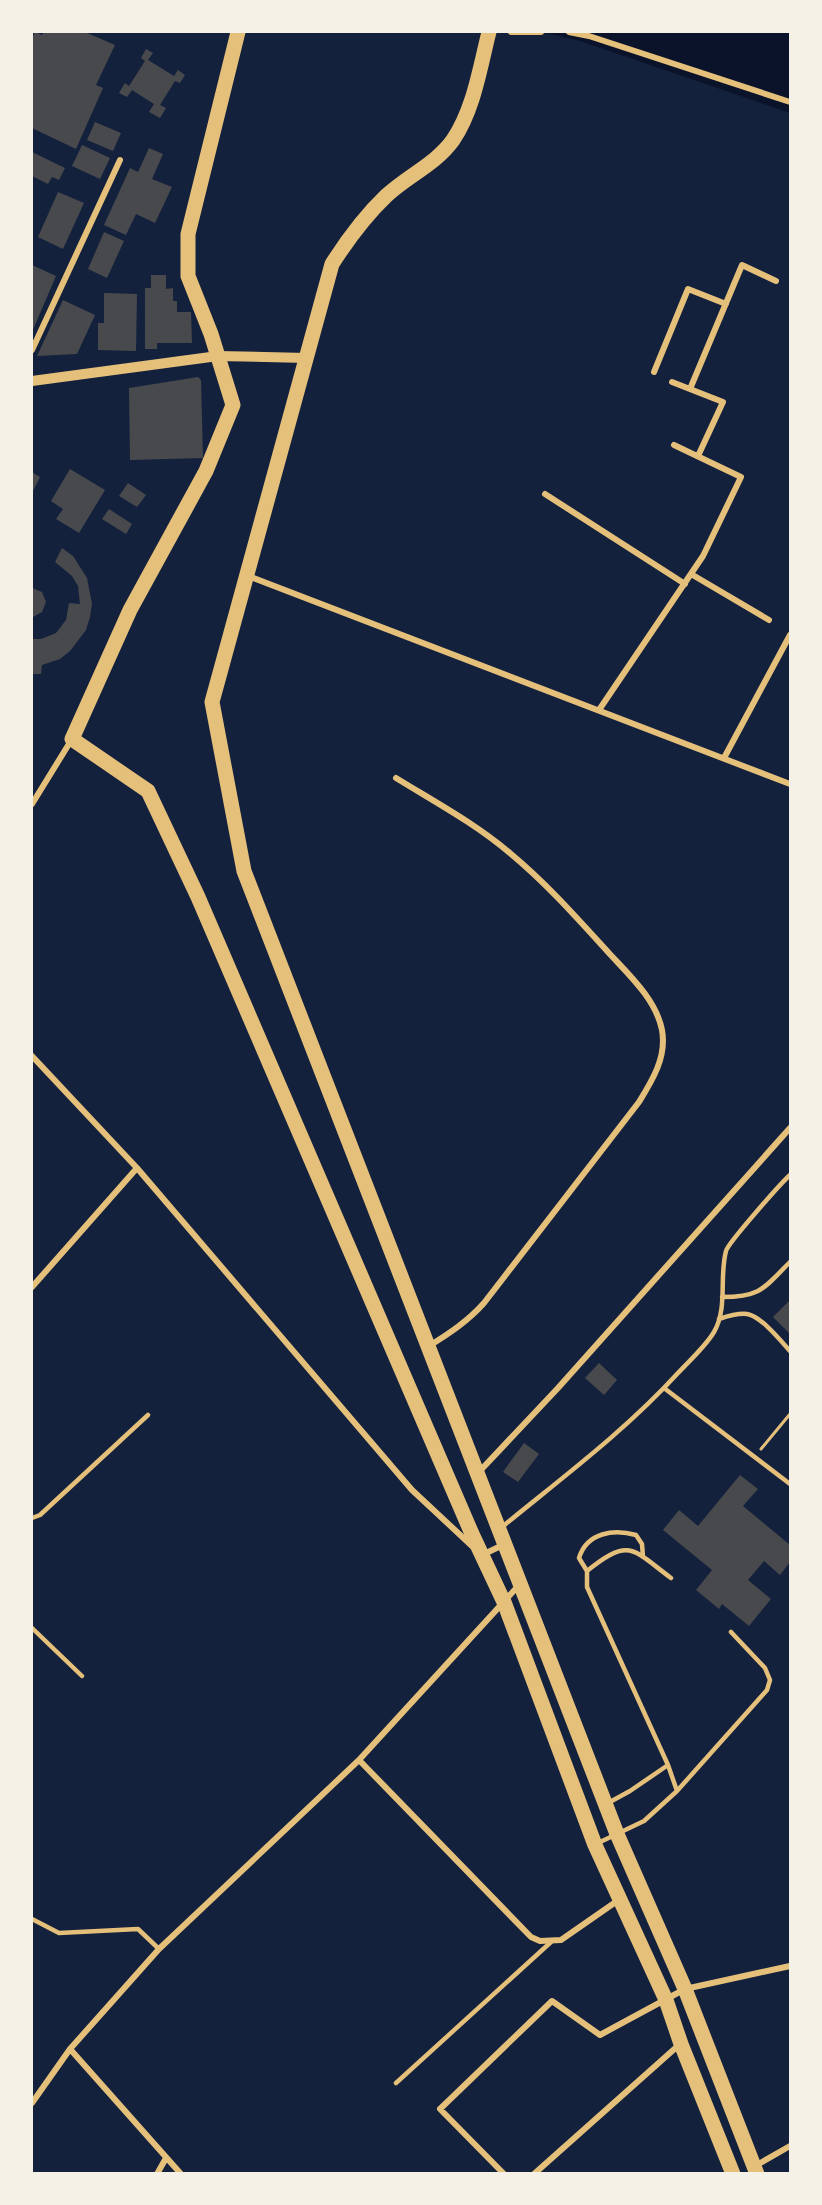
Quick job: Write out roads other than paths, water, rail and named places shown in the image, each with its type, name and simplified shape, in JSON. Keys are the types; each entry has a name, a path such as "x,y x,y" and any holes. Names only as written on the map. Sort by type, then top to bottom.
{"main road":[{"path":"238,32 188,234 188,276 218,356 233,405 206,471 130,610 72,739 148,791 202,908 504,1602 595,1845 666,2000 681,2044 733,2174"},
{"path":"489,32 467,115 453,140 440,155 387,195 351,234 332,264 212,702 244,871 605,1804 685,1989 756,2170"}],"street":[{"path":"511,32 541,32"},
{"path":"569,32 589,36 790,102"},
{"path":"32,350 120,160"},
{"path":"690,389 742,266 776,281"},
{"path":"654,372 688,289 726,304"},
{"path":"32,381 218,356 308,358"},
{"path":"672,382 723,402 698,456"},
{"path":"599,710 703,556 741,477 674,445"},
{"path":"545,494 685,584"},
{"path":"692,574 769,620"},
{"path":"247,575 790,784"},
{"path":"724,758 790,635"},
{"path":"32,804 72,739"},
{"path":"396,778 466,820 511,854 560,899 636,982 655,1012 662,1030 663,1053 654,1077 639,1102 484,1303 459,1328 428,1346"},
{"path":"32,1056 137,1168 412,1490 482,1555 505,1544"},
{"path":"478,1474 558,1388 790,1128"},
{"path":"32,1287 137,1168"},
{"path":"32,2103 70,2049 159,1949 359,1760 520,1584"},
{"path":"359,1760 531,1937 540,1941 561,1940 620,1899"},
{"path":"504,2174 440,2109 552,2001 600,2035 685,1989 790,1966"},
{"path":"534,2174 681,2044"},
{"path":"70,2049 182,2174"},
{"path":"756,2170 790,2146"},
{"path":"157,2174 166,2158"}],"lane":[{"path":"788,1177 790,1184"},
{"path":"499,1529 618,1433 705,1343 719,1319 722,1270 726,1248 788,1177"},
{"path":"722,1297 744,1297 763,1289 790,1262"},
{"path":"719,1319 737,1314 750,1314 761,1321 790,1351"},
{"path":"664,1388 790,1484"},
{"path":"32,1518 40,1515 148,1415"},
{"path":"643,1557 642,1544 636,1535 622,1531 602,1534 582,1550 579,1558 587,1571 587,1587 668,1765 677,1791"},
{"path":"587,1571 608,1554 619,1550 634,1551 671,1578"},
{"path":"32,1628 82,1676"},
{"path":"595,1845 644,1821 677,1791 767,1690 770,1680 765,1668 731,1632"},
{"path":"605,1804 630,1791 668,1765"},
{"path":"32,1919 59,1933 138,1929 159,1949"},
{"path":"396,2083 551,1942"}],"water":[{"path":"542,32 790,32 790,113 580,41"}]}
